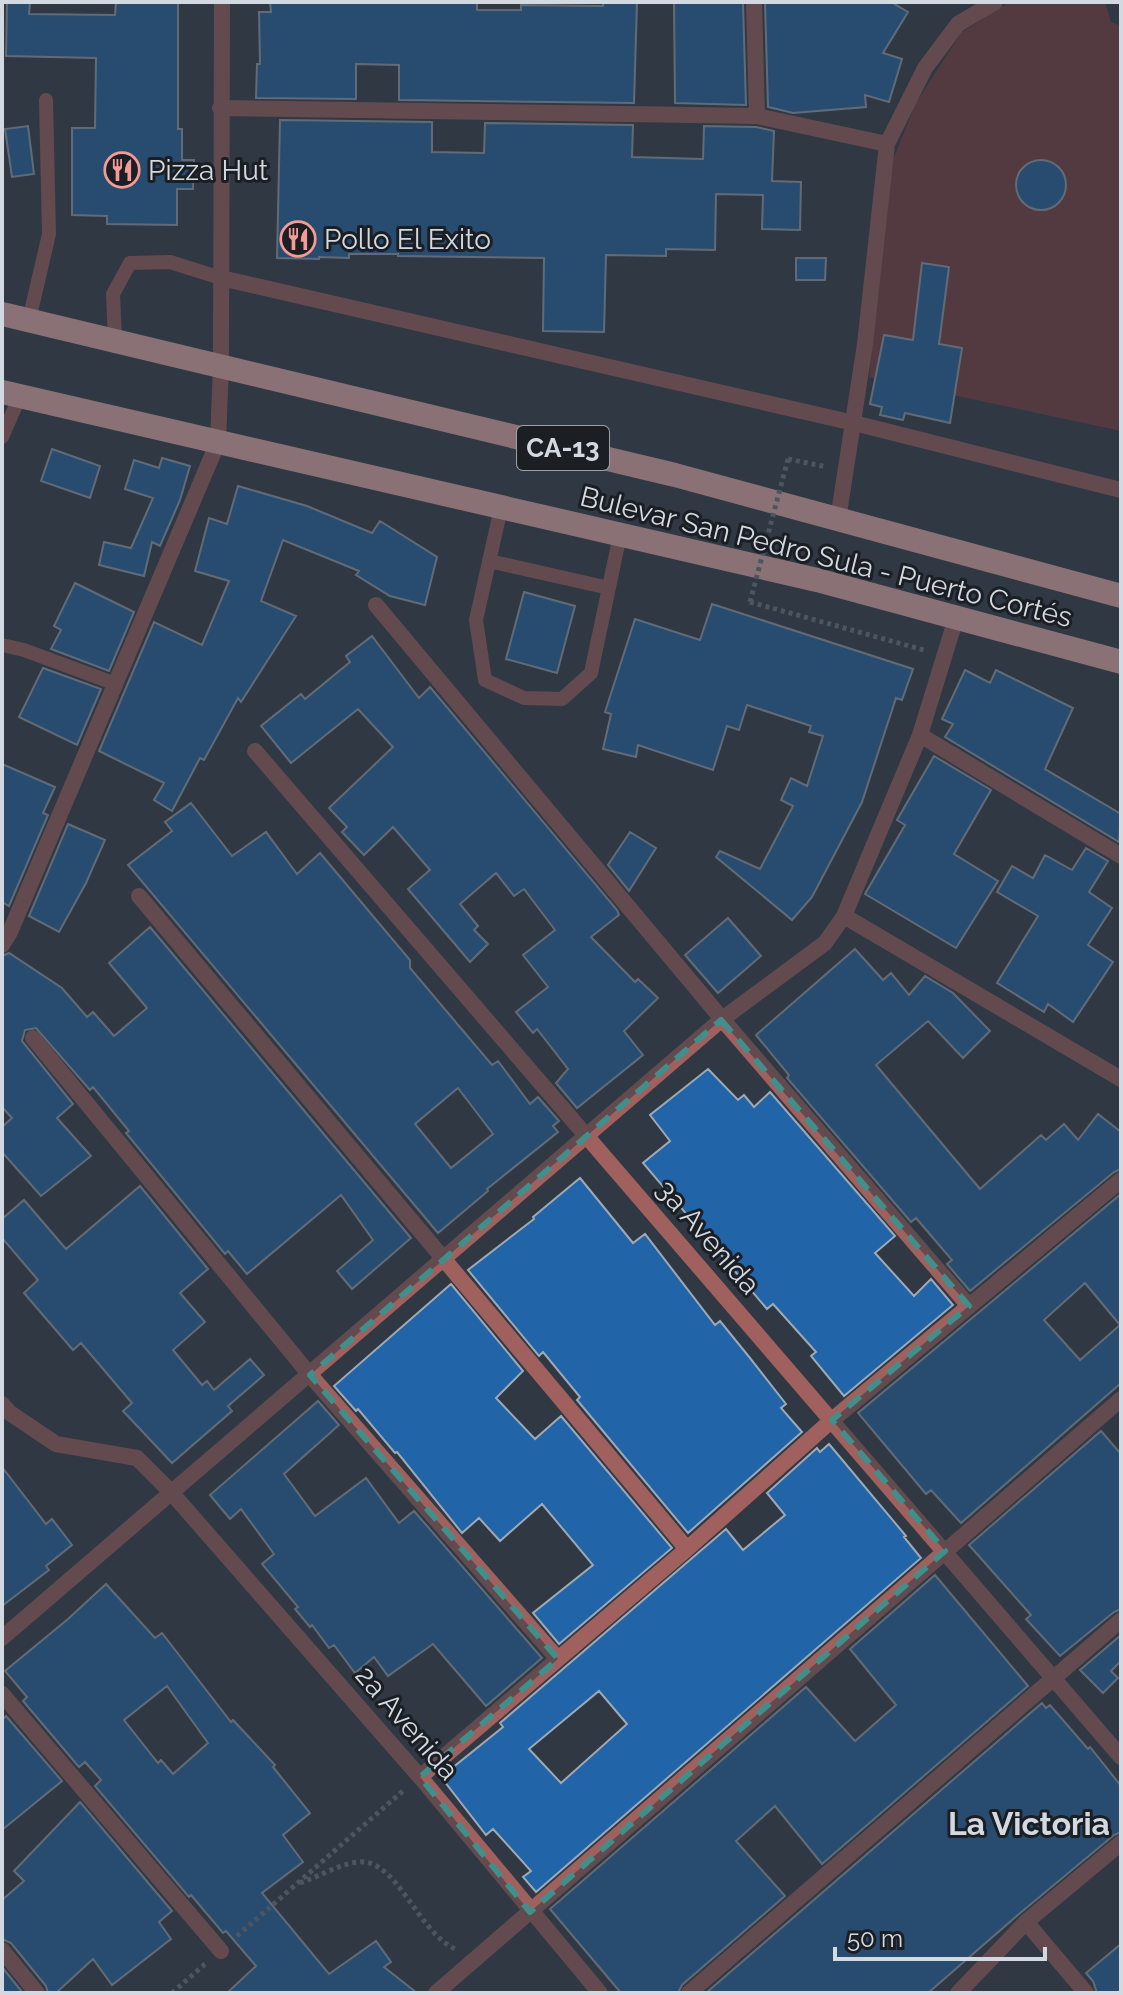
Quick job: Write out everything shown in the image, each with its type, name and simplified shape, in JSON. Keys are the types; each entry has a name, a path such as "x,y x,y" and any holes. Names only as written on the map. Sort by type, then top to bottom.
{"highway":[{"name":"Bulevar San Pedro Sula - Puerto Cortés","path":"2,314 675,475 1121,596"},
{"name":"Bulevar San Pedro Sula - Puerto Cortés","path":"11,394 817,580 1121,662"}],"street":[{"path":"2,945 218,442 222,2"},
{"path":"754,2 757,116"},
{"path":"838,520 854,423 887,144 925,68 958,24 995,2"},
{"path":"220,108 757,116 887,144"},
{"path":"221,278 854,423 1121,490"},
{"path":"376,605 722,1019 969,1306"},
{"path":"2,1638 722,1019 825,943 844,916 920,735 956,618"},
{"path":"920,735 1121,856"},
{"name":"3a Avenida","path":"255,751 1121,1757"},
{"path":"139,896 687,1549"},
{"path":"844,916 1121,1079"},
{"path":"33,1038 310,1375 558,1659"},
{"path":"420,1777 687,1549 832,1420 1121,1180"},
{"path":"436,1993 1121,1399"},
{"name":"2a Avenida","path":"2,1404 10,1413 56,1444 137,1458 170,1491 420,1777 600,1993"},
{"path":"689,1993 1121,1620"},
{"path":"2,1694 221,1951"},
{"path":"958,1993 1026,1922 1121,1843"},
{"path":"1026,1922 1086,1993"},
{"path":"2,1950 37,1993"}],"lane":[{"path":"29,320 49,234 46,100"},
{"path":"115,340 113,294 130,263 170,262 221,278"},
{"path":"2,437 11,394"},
{"path":"501,508 476,620 485,680 524,698 562,699 591,673 620,535"},
{"path":"489,561 609,588"},
{"path":"2,645 116,684"}],"path":[{"path":"821,466 788,459 750,602 944,656"},
{"path":"172,1993 420,1777"},
{"path":"296,1885 355,1862 372,1862 386,1870 429,1930 451,1947 478,1957"}],"highlighted area":[{"path":"721,1020 969,1306 832,1420 945,1551 530,1912 420,1777 558,1659 310,1375"}],"shaded area":[{"path":"1009,2 1105,2 1111,22 1121,26 1121,431 869,377 892,162 916,103 961,33"}],"building":[{"path":"7,2 30,2 29,14 115,15 116,2 178,2 178,129 182,129 182,160 194,160 193,189 177,189 177,225 107,224 107,216 72,215 72,128 95,128 96,58 6,56"},
{"path":"270,2 477,2 477,10 521,10 521,5 603,6 603,2 637,2 634,103 399,100 399,65 356,64 356,99 256,98 257,64 260,64 259,12 271,12"},
{"path":"674,2 743,2 746,105 675,103"},
{"path":"765,2 891,2 908,12 883,53 902,59 889,102 865,95 866,107 793,113 768,107"},
{"path":"280,120 432,122 432,152 484,153 485,123 633,125 632,157 703,159 704,126 756,127 774,131 772,181 801,182 800,230 762,229 763,195 716,194 715,250 666,249 666,256 606,255 604,332 543,331 544,258 349,254 349,258 277,258"},
{"path":"28,126 34,174 12,177 5,129"},
{"path":"1041,160 1058,168 1066,185 1058,202 1041,210 1024,202 1016,185 1024,168"},
{"path":"796,258 826,258 825,280 796,280"},
{"path":"922,263 949,267 939,344 962,348 950,423 905,413 903,420 880,415 882,407 870,404 884,335 913,340"},
{"path":"52,449 100,466 90,498 41,481"},
{"path":"162,458 190,466 180,500 160,546 152,542 144,576 99,565 104,542 131,548 153,498 125,489 134,460 159,468"},
{"path":"238,486 307,506 372,533 380,521 437,557 425,605 390,596 356,575 359,571 283,540 261,601 296,616 241,702 238,698 204,760 200,758 172,811 154,800 164,783 99,751 154,622 202,645 229,581 195,571 209,518 227,524"},
{"path":"75,583 134,612 109,671 51,649 61,630 54,626"},
{"path":"524,592 575,606 557,673 506,659"},
{"path":"712,604 913,669 902,700 896,698 862,802 812,897 792,920 716,857 720,851 760,869 793,806 781,800 791,778 807,786 823,736 809,732 811,726 747,705 739,730 727,726 713,770 638,745 636,757 603,749 611,714 605,712 635,619 700,640"},
{"path":"372,636 419,698 430,687 617,910 619,915 591,937 635,982 638,979 658,998 624,1031 643,1055 577,1108 556,1083 568,1069 537,1029 533,1033 516,1012 548,987 523,955 555,930 524,889 514,896 496,873 460,904 478,926 474,930 488,944 470,962 408,889 430,870 393,827 364,855 342,832 347,827 329,808 393,747 358,709 291,763 261,726 301,694 305,699 350,662 346,656"},
{"path":"43,668 101,689 77,745 19,717"},
{"path":"965,670 990,683 996,670 1073,708 1045,769 1121,814 1119,842 945,737 953,724 942,719"},
{"path":"934,756 991,790 954,854 998,881 956,948 865,894 905,825 897,820"},
{"path":"2,764 55,787 43,813 48,815 9,906 2,902"},
{"path":"191,803 232,856 266,832 297,874 320,853 410,960 410,968 492,1065 498,1061 530,1104 538,1097 559,1121 553,1126 558,1132 438,1233 128,865 172,831 165,822","holes":["458,1088 493,1134 451,1168 415,1124"]},
{"path":"68,824 105,840 59,932 29,916"},
{"path":"630,832 656,848 629,891 608,865"},
{"path":"1086,848 1108,861 1089,892 1112,908 1088,945 1113,962 1073,1022 1048,1004 1044,1012 997,983 1038,916 997,892 1012,866 1033,878 1045,855 1072,870"},
{"path":"728,918 761,956 718,993 685,955"},
{"path":"150,927 411,1238 352,1289 337,1271 373,1240 341,1195 247,1274 228,1251 225,1254 126,1133 129,1131 93,1087 90,1090 36,1028 25,1030 22,1041 73,1104 57,1118 91,1156 41,1196 2,1152 2,1127 12,1118 2,1107 2,956 9,953 62,988 87,1017 93,1012 114,1036 147,1008 109,963"},
{"path":"855,949 883,980 891,973 909,995 925,976 953,993 990,1031 963,1058 928,1021 876,1065 980,1189 1041,1135 1046,1140 1064,1124 1078,1140 1098,1114 1121,1132 1121,1169 970,1291 947,1264 952,1260 916,1218 911,1222 787,1078 789,1075 756,1035"},
{"path":"708,1069 738,1100 744,1095 754,1107 770,1092 895,1236 875,1253 914,1296 931,1279 953,1305 844,1396 811,1356 816,1352 773,1304 767,1309 643,1163 670,1141 650,1115"},
{"path":"580,1178 633,1243 645,1234 715,1325 720,1321 750,1358 786,1404 781,1408 802,1432 688,1533 577,1400 580,1397 543,1352 539,1356 468,1270 534,1219"},
{"path":"140,1186 208,1269 180,1293 205,1322 173,1350 202,1385 207,1381 214,1390 250,1359 264,1375 228,1406 232,1411 172,1463 123,1411 132,1403 81,1343 73,1350 24,1293 38,1280 2,1238 2,1219 24,1200 66,1249"},
{"path":"1121,1194 1121,1383 961,1523 931,1490 926,1494 858,1413","holes":["1085,1283 1120,1325 1080,1360 1044,1320"]},
{"path":"451,1284 523,1371 496,1398 535,1439 561,1416 672,1548 559,1644 533,1613 593,1565 542,1504 500,1541 479,1518 462,1533 397,1452 334,1386"},
{"path":"318,1401 339,1425 284,1474 315,1516 366,1478 399,1523 414,1511 542,1658 486,1706 433,1644 388,1676 374,1657 355,1673 334,1645 329,1648 312,1625 310,1627 295,1609 298,1607 262,1564 274,1554 241,1509 230,1519 210,1495"},
{"path":"1101,1431 1121,1454 1121,1609 1060,1656 1026,1619 1031,1615 969,1545"},
{"path":"829,1444 921,1558 536,1892 523,1877 531,1871 493,1829 486,1835 441,1777 503,1727 500,1723 726,1529 743,1550 785,1515 767,1493 817,1448 820,1452","holes":["599,1691 627,1724 561,1783 529,1749"]},
{"path":"2,1467 46,1524 52,1519 72,1545 46,1566 49,1570 2,1606"},
{"path":"935,1575 1028,1686 822,1864 775,1806 736,1841 785,1896 682,1985 678,1993 621,1993 550,1909 806,1687 855,1741 896,1705 850,1649"},
{"path":"106,1584 155,1638 162,1633 231,1722 233,1720 275,1765 273,1767 310,1813 283,1835 303,1862 262,1893 329,1974 376,1941 391,1962 384,1967 417,1993 227,1993 256,1966 226,1931 223,1933 191,1895 189,1897 95,1786 101,1780 85,1762 79,1767 23,1701 27,1697 5,1671","holes":["167,1686 208,1743 173,1774 161,1760 158,1763 124,1720"]},
{"path":"1121,1635 1121,1661 1111,1671 1118,1678 1103,1693 1080,1670"},
{"path":"1042,1703 1046,1708 1050,1705 1088,1749 1090,1747 1121,1786 1121,1832 928,1993 706,1993"},
{"path":"6,1716 62,1781 2,1830 2,1720"},
{"path":"80,1802 172,1911 159,1922 171,1939 112,1985 93,1959 56,1993 48,1993 46,1986 11,1943 2,1939 2,1900 24,1881 14,1871"},
{"path":"1121,1944 1121,1993 1097,1993 1086,1973"},
{"path":"2,1967 23,1993 2,1993"}],"place":[{"name":"Pizza Hut","path":"122,170"},
{"name":"Pollo El Exito","path":"298,239"}],"district":[{"name":"La Victoria","path":"1029,1823"}]}
